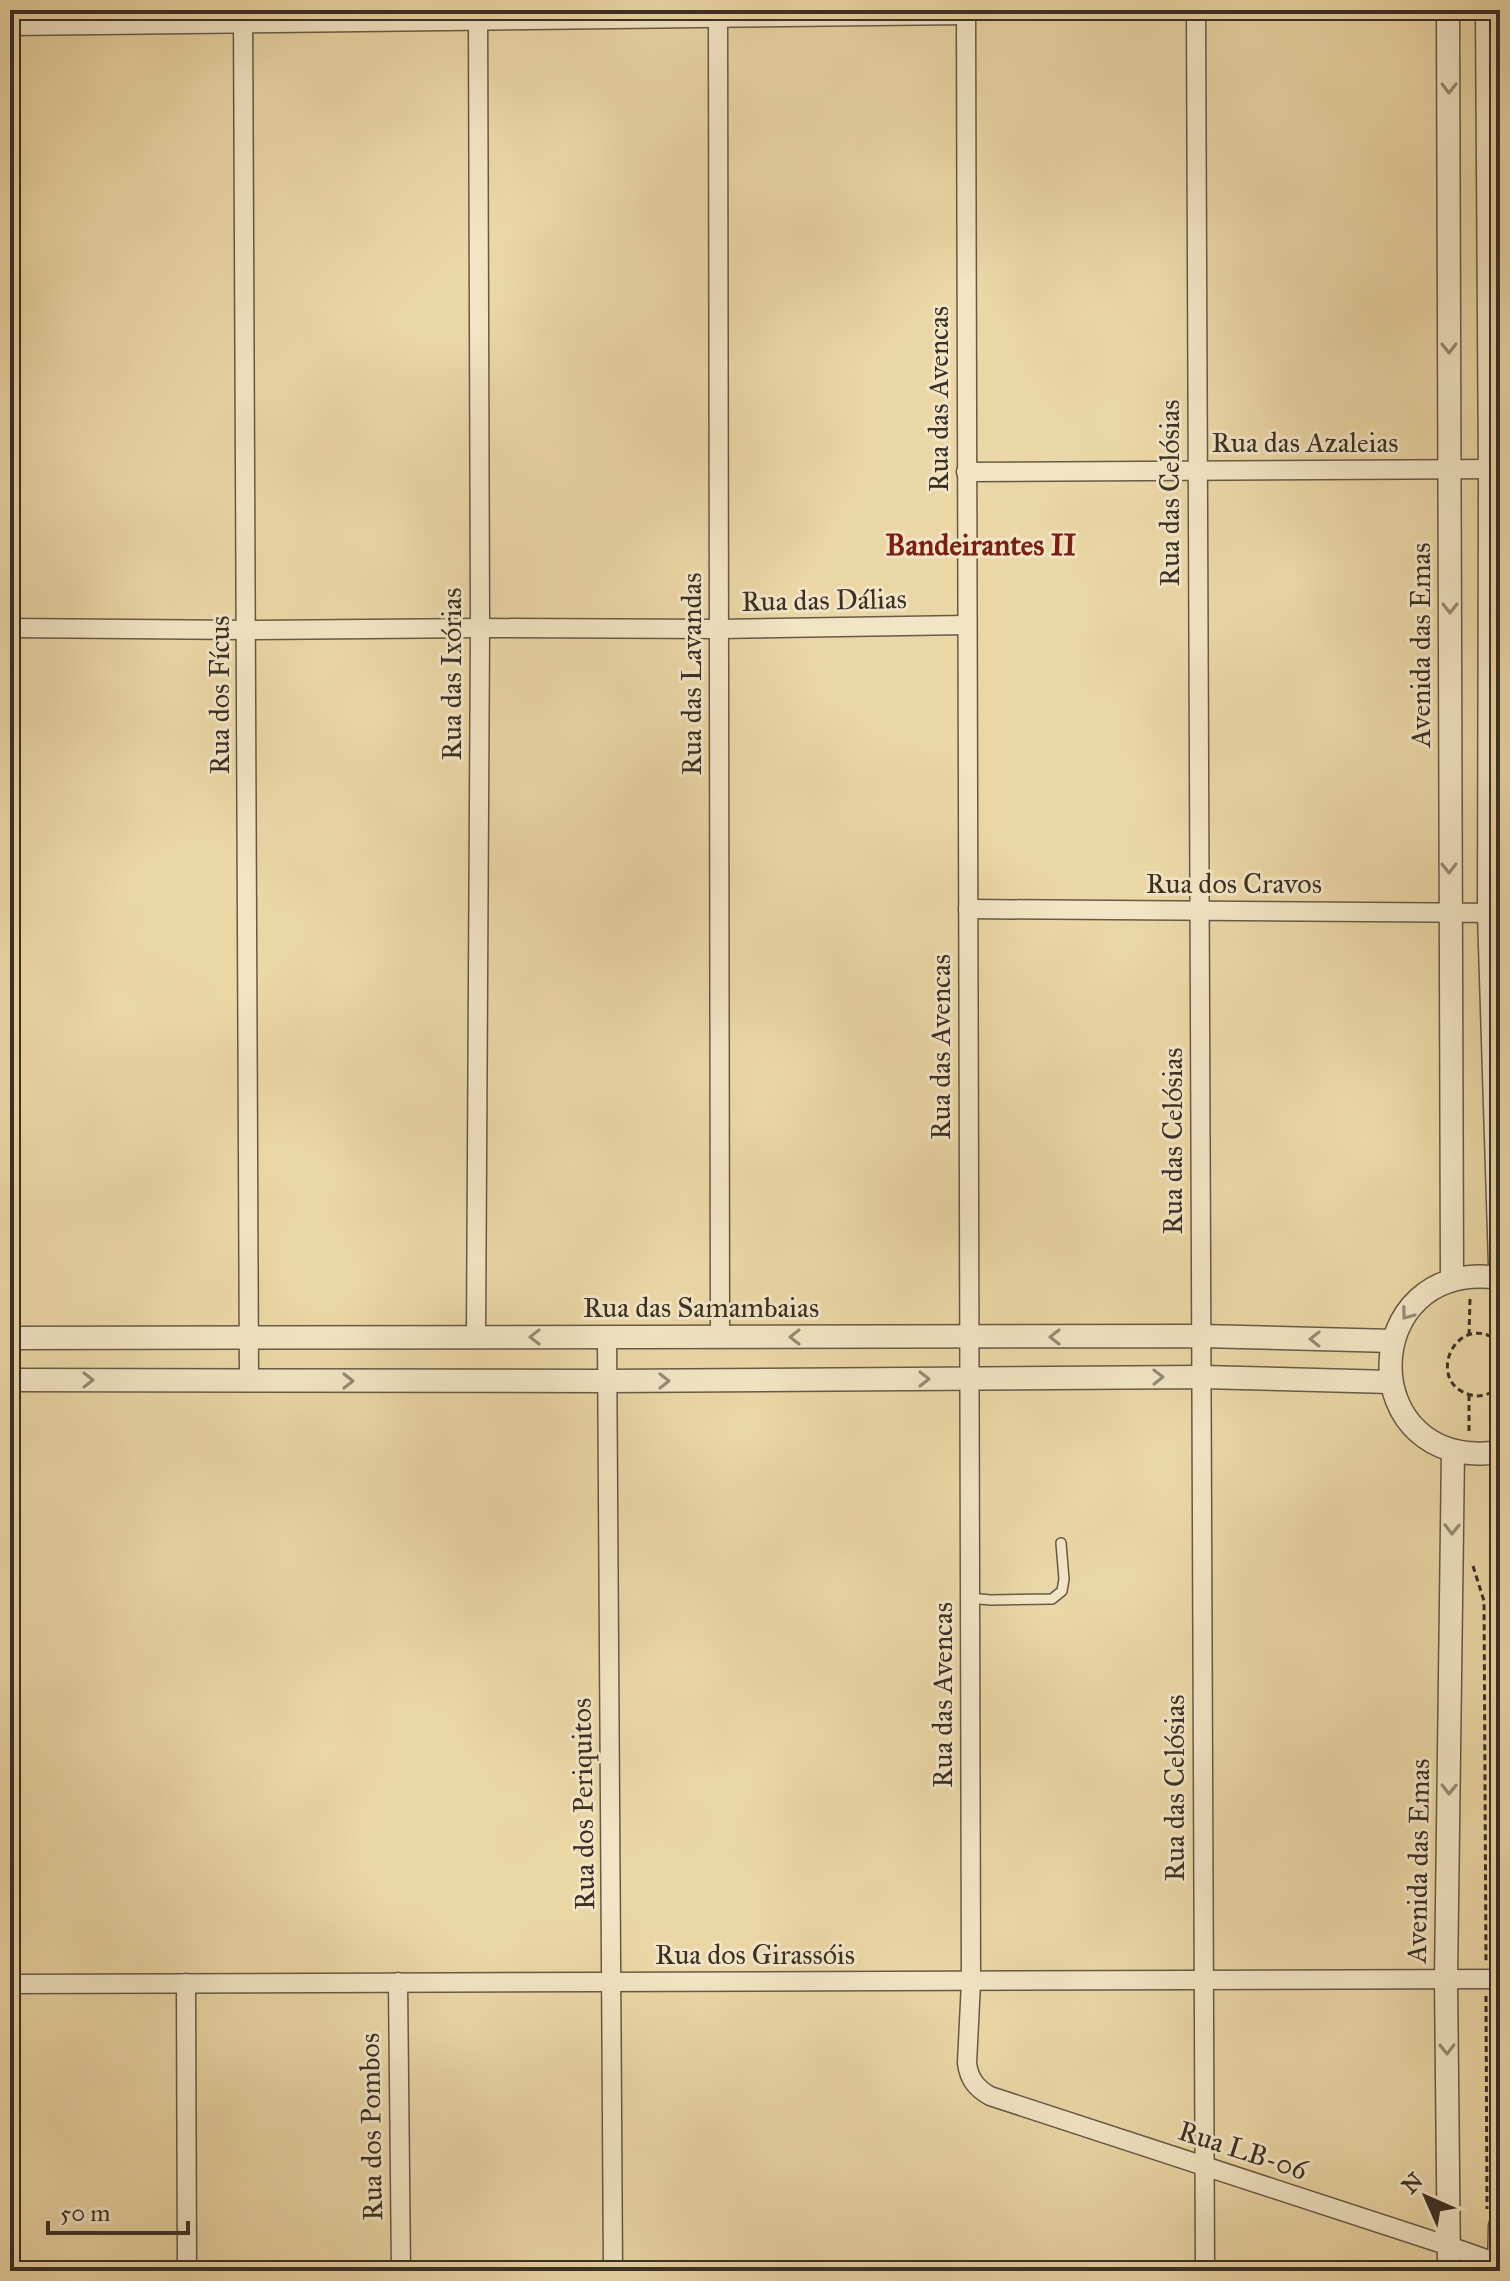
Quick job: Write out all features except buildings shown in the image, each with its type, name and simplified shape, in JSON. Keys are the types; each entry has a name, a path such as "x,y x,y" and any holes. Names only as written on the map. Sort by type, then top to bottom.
{"street":[{"name":"Rua das Celósias","path":"1196,10 1205,2271"},
{"name":"Avenida das Emas","path":"1448,10 1452,1280"},
{"path":"1487,10 1500,1265"},
{"path":"10,26 244,16 966,12"},
{"name":"Rua das Avencas","path":"966,12 971,1982 967,2063 973,2082"},
{"name":"Rua das Lavandas","path":"718,14 720,1337"},
{"name":"Rua das Ixórias","path":"476,1337 480,628 478,15"},
{"name":"Rua dos Fícus","path":"244,16 249,1381"},
{"name":"Rua das Azaleias","path":"966,472 1494,469"},
{"name":"Rua das Dálias","path":"10,628 719,629 967,625"},
{"name":"Rua dos Cravos","path":"968,909 1495,913"},
{"path":"1500,1278 1470,1276 1452,1280 1421,1297 1399,1324 1390,1358 1391,1382 1399,1405 1413,1425 1438,1445 1462,1452 1500,1452"},
{"name":"Rua das Samambaias","path":"10,1338 1201,1336 1393,1341"},
{"name":"Rua dos Periquitos","path":"607,1337 613,2271"},
{"path":"10,1380 606,1381 1202,1377 1391,1382"},
{"name":"Avenida das Emas","path":"1449,2271 1446,1979 1462,1452"},
{"name":"Rua dos Girassóis","path":"10,1984 1493,1979"},
{"name":"Rua dos Pombos","path":"398,1982 401,2271"},
{"path":"186,1983 187,2271"},
{"name":"Rua LB-06","path":"973,2082 980,2091 990,2096 1500,2264"},
{"path":"1494,2219 1499,2271"}],"lane":[{"path":"969,1598 1052,1599 1062,1591 1064,1579 1061,1543"}],"path":[{"path":"1500,1342 1484,1334 1463,1337 1449,1352 1447,1362 1452,1382 1469,1395 1489,1394 1500,1387"},
{"path":"1462,1452 1469,1395"},
{"path":"1471,1559 1484,1601 1493,1979 1494,2219"}],"district":[{"name":"Bandeirantes II","path":"981,545"}]}
